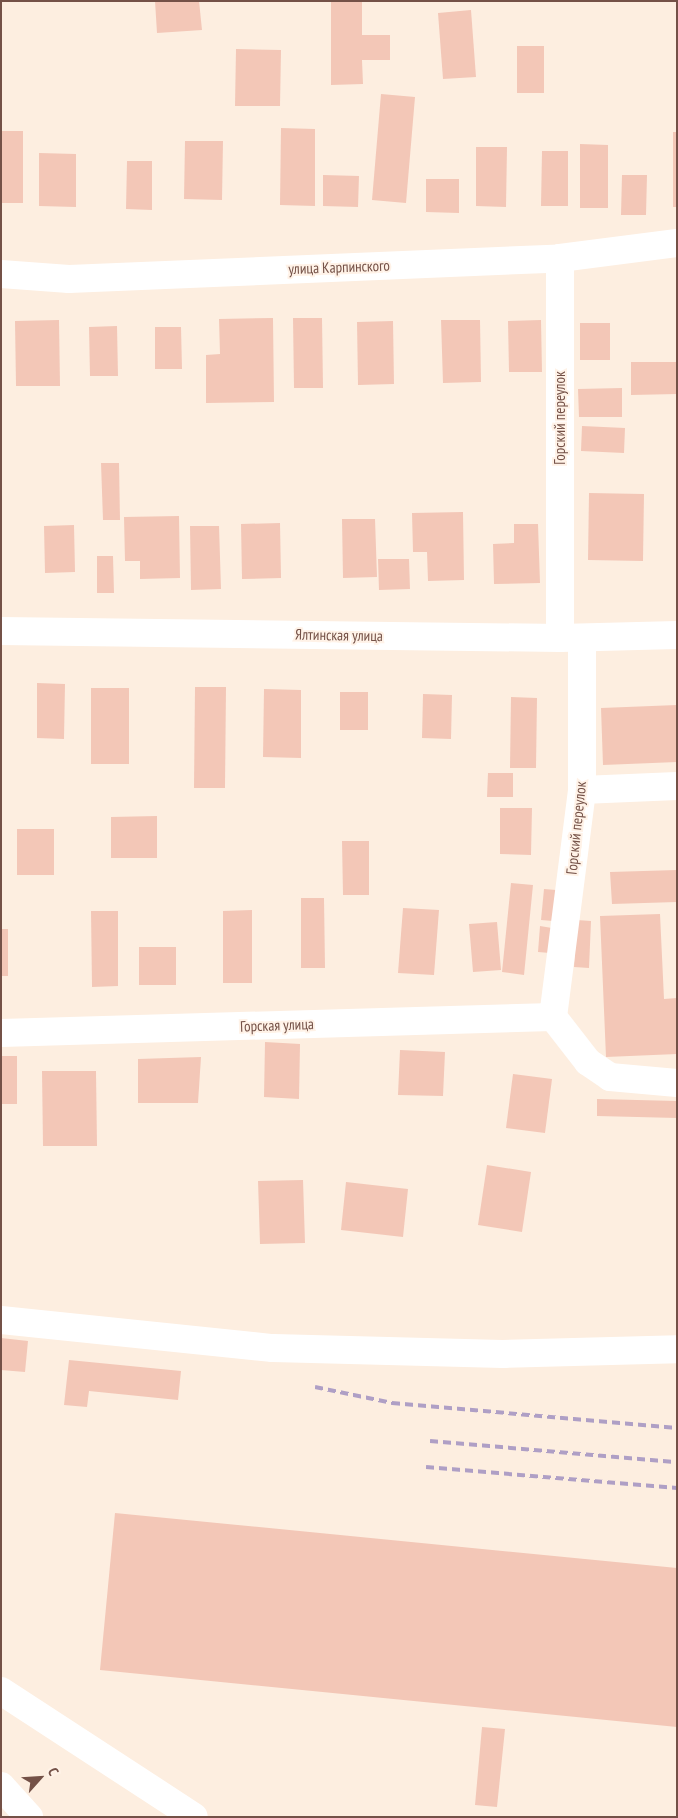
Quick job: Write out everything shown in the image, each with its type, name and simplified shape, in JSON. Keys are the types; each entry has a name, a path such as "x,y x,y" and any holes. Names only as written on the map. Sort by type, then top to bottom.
{"street":[{"name":"улица Карпинского","path":"1,274 69,279 560,258 677,244"},
{"name":"Горский переулок","path":"553,1017 582,790 571,638 560,258"},
{"name":"Ялтинская улица","path":"1,631 571,638 677,635"},
{"path":"582,790 677,786"},
{"path":"553,1017 588,1062 610,1077 677,1084"},
{"name":"Горская улица","path":"1,1033 553,1017"},
{"path":"1,1320 71,1330 273,1348 504,1354 677,1349"},
{"path":"1,1691 194,1817"},
{"path":"1,1786 29,1817"}],"building":[{"path":"155,1 199,1 202,30 157,33"},
{"path":"331,1 362,1 362,35 390,35 390,60 362,60 363,84 331,85"},
{"path":"471,10 476,77 443,79 438,13"},
{"path":"517,46 544,46 544,93 517,93"},
{"path":"236,49 281,50 280,106 235,106"},
{"path":"381,94 415,97 406,203 372,200"},
{"path":"281,128 315,129 315,206 280,205"},
{"path":"1,131 23,131 23,203 1,203"},
{"path":"673,132 677,132 677,207 673,207"},
{"path":"185,141 223,141 222,200 184,199"},
{"path":"580,144 608,145 608,208 580,208"},
{"path":"476,147 507,147 506,207 476,206"},
{"path":"542,151 568,151 568,206 541,206"},
{"path":"39,153 76,154 76,207 39,206"},
{"path":"127,161 152,161 152,210 126,209"},
{"path":"323,175 359,176 358,207 323,206"},
{"path":"622,175 647,175 646,215 621,215"},
{"path":"426,179 459,179 459,213 426,212"},
{"path":"273,318 274,402 206,403 206,355 220,354 219,319"},
{"path":"293,318 322,318 323,388 294,388"},
{"path":"59,320 60,386 16,386 15,321"},
{"path":"441,320 480,320 481,382 443,383"},
{"path":"541,320 542,372 509,372 508,321"},
{"path":"393,321 394,384 358,385 357,322"},
{"path":"580,323 610,323 610,360 580,360"},
{"path":"117,326 118,376 90,376 89,327"},
{"path":"155,327 181,327 182,369 155,369"},
{"path":"631,362 677,362 677,394 631,395"},
{"path":"622,388 622,417 579,417 578,389"},
{"path":"582,426 625,428 624,453 581,451"},
{"path":"101,463 119,463 120,520 103,520"},
{"path":"589,493 644,494 643,561 588,560"},
{"path":"463,512 464,580 428,581 427,552 413,552 412,513"},
{"path":"179,516 180,578 140,579 140,561 125,561 124,517"},
{"path":"342,519 375,519 377,577 343,578"},
{"path":"280,523 281,578 242,579 241,524"},
{"path":"514,524 538,524 540,583 494,584 493,544 514,543"},
{"path":"74,525 75,572 45,573 44,526"},
{"path":"190,526 219,526 221,589 191,590"},
{"path":"97,556 113,556 114,593 97,593"},
{"path":"378,559 409,559 410,589 379,590"},
{"path":"37,683 65,684 64,739 37,738"},
{"path":"195,687 226,687 225,788 194,788"},
{"path":"91,688 129,688 129,764 91,764"},
{"path":"264,689 301,690 301,758 263,757"},
{"path":"340,692 368,692 368,730 340,730"},
{"path":"423,694 452,695 451,739 422,738"},
{"path":"511,697 537,698 536,768 510,768"},
{"path":"677,705 677,762 603,765 601,708"},
{"path":"488,773 513,773 513,797 487,797"},
{"path":"500,808 532,808 531,855 500,854"},
{"path":"157,816 157,858 111,858 111,817"},
{"path":"17,829 54,829 54,875 17,875"},
{"path":"342,841 369,841 369,895 343,895"},
{"path":"677,870 677,902 612,904 610,872"},
{"path":"511,883 533,885 524,975 502,972"},
{"path":"544,889 556,890 553,921 541,920"},
{"path":"301,898 324,898 325,968 301,968"},
{"path":"403,908 439,910 434,975 398,973"},
{"path":"252,910 252,983 223,983 223,911"},
{"path":"91,911 118,911 118,986 92,987"},
{"path":"660,914 664,999 677,998 677,1054 606,1057 600,916"},
{"path":"577,920 591,921 589,968 574,967"},
{"path":"497,922 501,970 473,972 469,924"},
{"path":"540,926 552,928 550,953 538,952"},
{"path":"1,929 8,929 8,976 1,976"},
{"path":"139,947 176,947 176,985 139,985"},
{"path":"265,1042 300,1044 299,1099 264,1097"},
{"path":"400,1050 445,1052 443,1096 398,1095"},
{"path":"1,1056 17,1056 17,1104 1,1104"},
{"path":"201,1057 198,1103 138,1103 138,1059"},
{"path":"42,1071 96,1071 97,1146 43,1146"},
{"path":"513,1074 552,1079 545,1133 506,1128"},
{"path":"597,1099 677,1101 677,1118 597,1116"},
{"path":"487,1165 531,1172 522,1232 478,1225"},
{"path":"303,1180 305,1243 260,1244 258,1181"},
{"path":"346,1182 408,1189 403,1237 341,1230"},
{"path":"1,1338 28,1341 25,1372 1,1370"},
{"path":"69,1360 181,1371 178,1400 89,1391 87,1407 64,1405"},
{"path":"115,1513 677,1568 677,1727 100,1670"},
{"path":"482,1727 505,1729 497,1807 475,1805"}],"railway":[{"path":"315,1387 392,1403 677,1428"},
{"path":"430,1441 677,1462"},
{"path":"426,1467 677,1488"}]}
